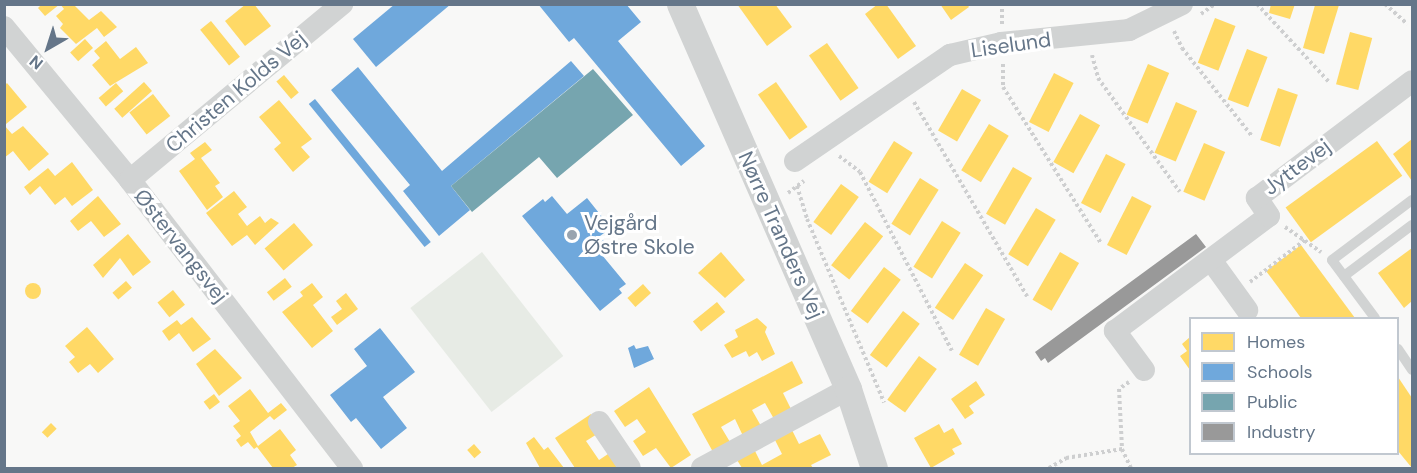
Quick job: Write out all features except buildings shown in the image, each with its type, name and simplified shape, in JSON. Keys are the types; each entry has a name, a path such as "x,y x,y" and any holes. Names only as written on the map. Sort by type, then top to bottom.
{"street":[{"name":"Christen Kolds Vej","path":"130,180 342,4"},
{"name":"Nørre Tranders Vej","path":"680,4 848,389 874,468"},
{"name":"Liselund","path":"801,170 908,93 950,56 1003,57 1091,51 1129,30 1177,21"},
{"name":"Østervangsvej","path":"4,27 130,180 352,468"},
{"name":"Jyttevej","path":"1144,370 1115,331 1269,216 1257,198 1413,81"},
{"path":"1211,260 1241,302"},
{"path":"702,468 848,389"},
{"path":"599,422 630,468"}],"lane":[{"path":"1374,317 1332,260 1413,200"},
{"path":"1344,276 1413,225"},
{"path":"1399,350 1413,370"}],"path":[{"path":"1215,4 1177,21 1182,48 1252,136"},
{"path":"1257,4 1329,82"},
{"path":"1385,4 1407,24"},
{"path":"1091,51 1098,78 1180,192"},
{"path":"1003,57 1004,87 1101,243"},
{"path":"908,93 923,94"},
{"path":"904,108 908,93"},
{"path":"908,93 1027,296"},
{"path":"833,147 848,148"},
{"path":"831,161 833,147"},
{"path":"833,147 861,172 952,351"},
{"path":"801,170 797,186 807,219 884,402"},
{"path":"768,207 797,186"},
{"path":"1269,216 1332,260"},
{"path":"1241,302 1305,240"},
{"path":"1131,468 1122,450 1119,389 1144,370"},
{"path":"1049,468 1066,458 1122,450"}],"shaded area":[{"path":"482,252 563,356 492,412 410,308"}],"place":[{"name":"Vejgård Østre Skole","path":"572,235"}]}
